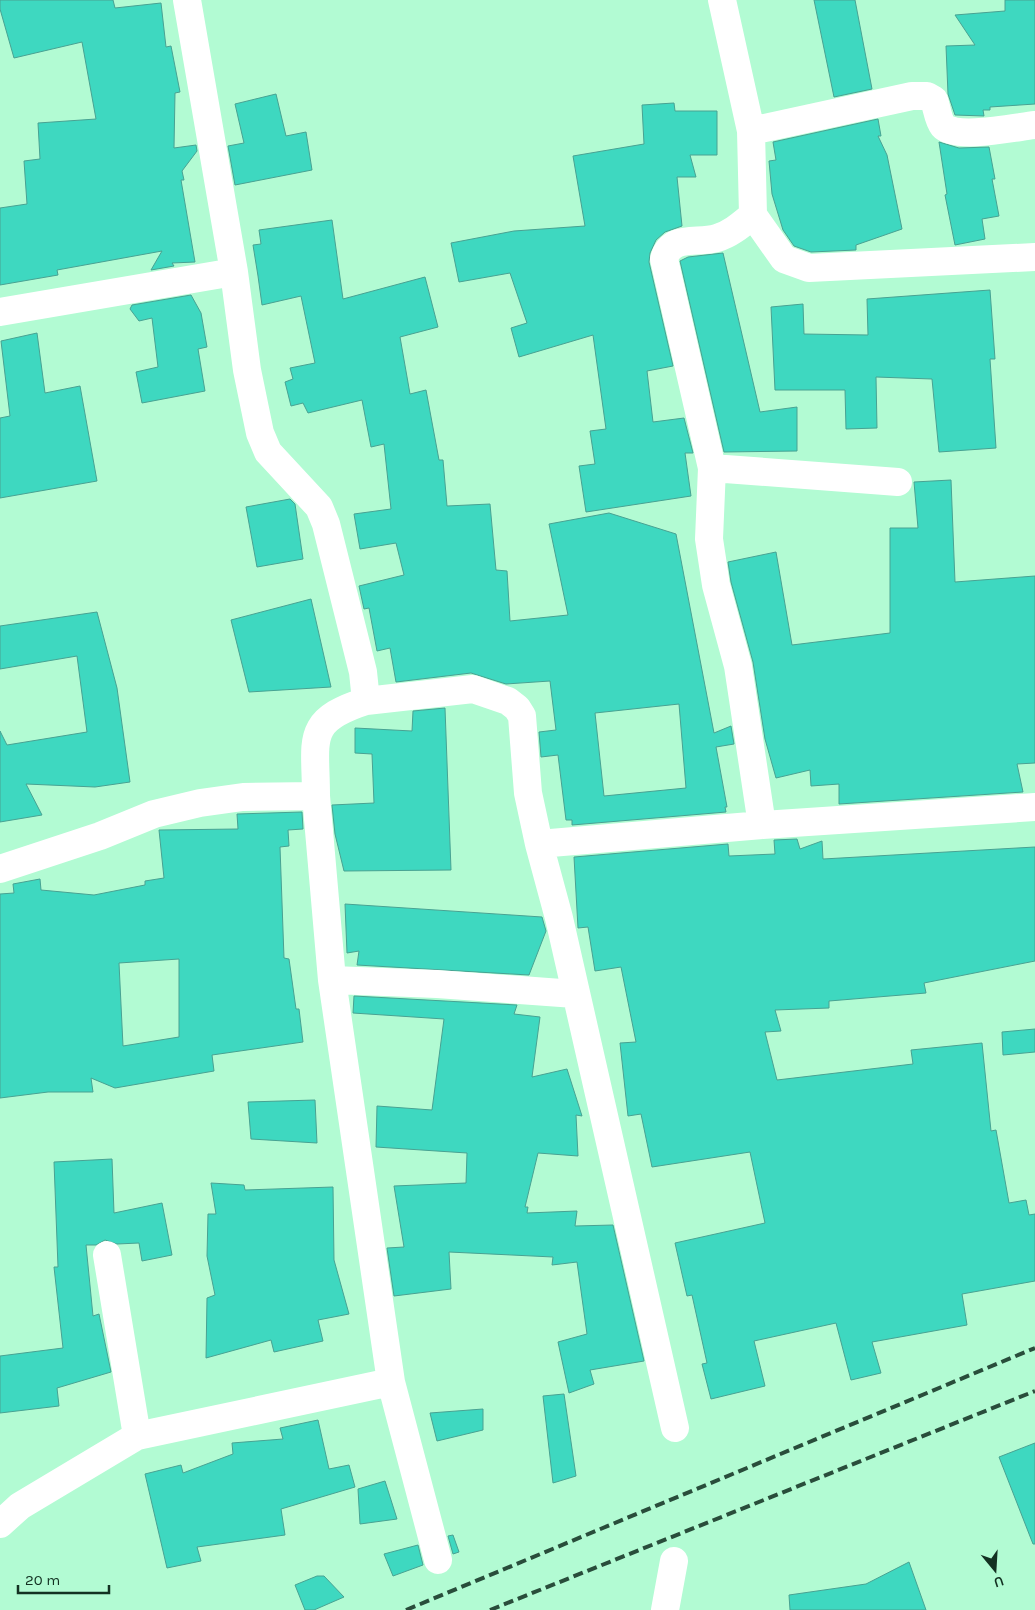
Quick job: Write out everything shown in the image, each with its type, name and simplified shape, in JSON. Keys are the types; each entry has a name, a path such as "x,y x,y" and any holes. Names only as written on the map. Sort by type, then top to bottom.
{"street":[{"path":"187,0 234,272 247,370 260,433 268,452 319,507 326,524 362,672 366,701"},
{"path":"722,0 751,131 753,215 784,259 809,268 1035,256"},
{"path":"751,131 912,96 927,96 934,100 941,125 950,132 968,133 1035,125"},
{"path":"753,215 731,232 717,238 678,242 666,251 664,259 712,468 709,539 716,585 738,666 762,825"},
{"path":"0,312 234,272"},
{"path":"712,468 898,482"},
{"path":"438,1560 391,1382 332,980 316,796 316,737 321,724 344,708 366,701 473,689 508,701 517,708 522,716 528,793 557,842 559,918 675,1428"},
{"path":"0,869 100,836 154,814 200,803 243,797 316,796"},
{"path":"557,842 762,825 1035,807"},
{"path":"332,980 436,984 575,994"},
{"path":"108,1256 137,1436"},
{"path":"0,1524 20,1506 137,1436 391,1382"},
{"path":"665,1610 674,1561"}],"building":[{"path":"0,0 113,0 115,8 161,3 166,47 171,46 180,92 175,93 174,148 196,145 197,151 182,171 184,180 181,180 195,262 172,263 174,266 151,270 162,251 57,270 58,275 0,285 0,208 27,204 24,161 40,159 38,123 96,119 82,42 14,58 0,9"},
{"path":"814,0 855,0 872,89 834,97"},
{"path":"1005,0 1035,0 1035,104 990,107 990,110 983,110 984,116 955,115 948,94 946,46 975,45 955,15 1005,11"},
{"path":"276,94 286,136 306,132 312,170 235,185 228,146 244,143 235,104"},
{"path":"674,103 675,111 717,111 717,155 690,155 696,177 677,177 682,226 665,232 656,240 650,253 649,262 673,366 647,371 653,422 684,418 693,453 685,453 691,496 586,512 579,466 595,464 590,431 606,429 593,335 519,357 511,328 527,323 510,273 459,282 451,243 514,231 585,226 573,156 644,144 642,105"},
{"path":"878,119 881,136 878,136 887,155 902,229 856,245 856,250 811,252 794,246 783,230 772,194 769,161 776,160 773,142"},
{"path":"939,142 959,148 989,147 995,179 992,179 999,216 982,219 985,239 955,245 945,195 947,194"},
{"path":"332,220 343,299 425,277 438,327 400,337 410,394 426,390 439,460 443,460 447,506 490,504 496,570 507,571 510,621 568,615 549,524 609,513 676,534 714,733 731,726 734,744 716,747 727,807 725,807 726,812 572,825 572,820 566,820 558,755 541,757 539,732 556,730 550,681 506,684 471,673 396,682 390,648 377,651 369,608 364,609 359,586 404,575 396,543 360,549 354,514 391,509 384,444 371,447 362,400 308,413 303,403 291,406 285,382 293,379 290,368 315,363 301,296 262,305 253,245 261,244 259,230","holes":["679,704 686,788 604,796 595,713"]},
{"path":"723,253 760,412 797,407 797,451 724,452 680,261 688,257"},
{"path":"990,290 995,359 990,359 996,448 939,452 932,379 876,377 877,428 846,429 845,390 775,390 771,307 803,304 804,334 868,335 867,299"},
{"path":"191,295 201,313 207,347 198,349 205,391 142,403 136,372 158,367 152,318 139,321 130,309 132,305"},
{"path":"37,333 45,393 80,386 97,481 0,498 0,418 10,416 1,341"},
{"path":"951,480 955,582 1035,576 1035,763 1017,764 1023,792 839,804 839,784 811,786 810,770 776,778 765,739 753,662 731,582 728,562 776,552 792,645 890,633 890,528 918,528 914,482"},
{"path":"290,499 295,504 303,559 257,567 246,507"},
{"path":"311,599 331,687 249,692 231,620"},
{"path":"97,612 117,688 130,782 95,787 26,784 42,815 0,822 0,731 7,745 87,732 77,656 0,669 0,626"},
{"path":"445,708 451,870 344,871 335,834 332,805 374,803 372,754 355,753 355,728 412,731 413,711"},
{"path":"302,812 303,829 288,830 289,846 280,847 284,958 289,959 296,1009 299,1009 303,1042 212,1055 214,1071 115,1088 91,1078 93,1092 48,1092 0,1098 0,894 14,893 13,884 40,879 41,890 94,895 145,885 145,881 164,878 159,830 238,829 237,814","holes":["179,959 179,1037 123,1046 119,963"]},
{"path":"797,839 800,849 822,841 823,859 1035,847 1035,961 924,983 926,993 829,1001 829,1008 775,1010 781,1031 765,1032 777,1080 913,1064 911,1050 982,1043 991,1131 996,1130 1009,1203 1026,1200 1029,1215 1035,1214 1035,1281 962,1294 967,1325 872,1342 881,1373 851,1380 836,1323 754,1341 765,1386 711,1399 702,1364 707,1363 692,1295 687,1296 675,1243 765,1223 750,1152 652,1167 641,1114 628,1116 620,1043 636,1042 621,967 595,971 588,927 578,928 574,857 728,844 729,856 775,854 774,840"},
{"path":"345,904 542,917 546,931 529,975 357,965 359,951 347,953"},
{"path":"354,996 517,1005 514,1014 540,1017 532,1077 567,1069 582,1116 576,1115 578,1156 538,1153 525,1207 528,1207 527,1213 577,1211 575,1226 613,1225 644,1361 590,1370 594,1384 569,1393 558,1342 587,1334 577,1262 552,1265 553,1257 449,1252 451,1289 394,1296 387,1248 404,1247 394,1186 466,1183 467,1153 376,1147 377,1106 432,1110 444,1019 353,1013"},
{"path":"1035,1029 1035,1052 1003,1055 1002,1032"},
{"path":"315,1100 317,1143 251,1139 248,1102"},
{"path":"112,1159 114,1213 162,1203 172,1255 142,1261 139,1243 117,1244 105,1240 96,1245 86,1245 93,1316 99,1314 111,1372 57,1388 59,1406 0,1413 0,1356 63,1348 54,1267 58,1267 54,1162"},
{"path":"211,1183 244,1185 245,1190 333,1187 334,1260 349,1314 318,1320 323,1341 274,1352 271,1340 206,1358 207,1298 215,1295 207,1256 208,1214 216,1214"},
{"path":"564,1394 576,1476 553,1483 543,1396"},
{"path":"483,1409 483,1430 437,1441 430,1413"},
{"path":"318,1420 329,1469 349,1465 355,1487 281,1509 285,1535 197,1547 201,1561 167,1568 145,1474 181,1465 183,1473 233,1454 232,1443 283,1439 280,1428"},
{"path":"1035,1443 1035,1544 1033,1544 999,1457"},
{"path":"385,1481 397,1519 360,1524 358,1489"},
{"path":"453,1535 459,1552 453,1554 448,1536"},
{"path":"418,1545 423,1565 393,1576 384,1554"},
{"path":"909,1562 926,1610 790,1610 789,1595 866,1584"},
{"path":"317,1576 324,1576 344,1597 314,1610 305,1610 295,1585"}],"railway":[{"path":"406,1610 1035,1348"},
{"path":"490,1610 1035,1391"}]}
